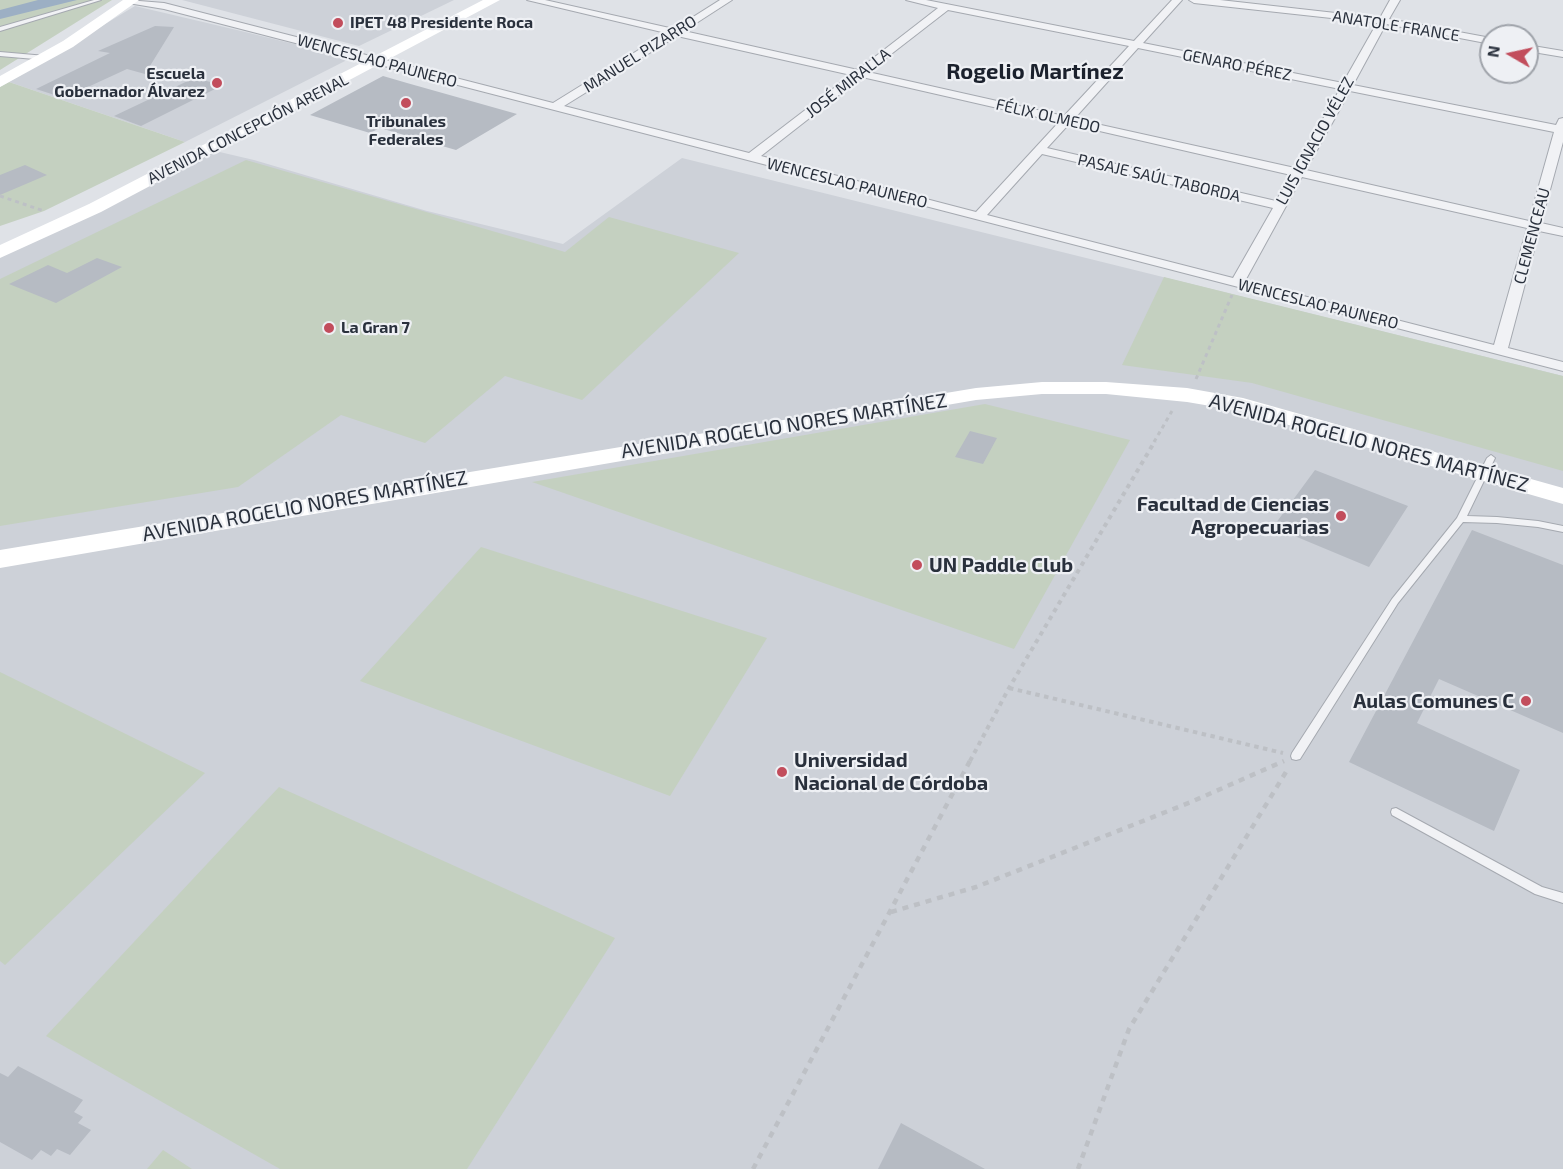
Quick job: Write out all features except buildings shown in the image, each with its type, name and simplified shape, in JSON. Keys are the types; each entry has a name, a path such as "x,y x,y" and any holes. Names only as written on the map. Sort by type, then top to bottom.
{"main road":[{"path":"0,82 46,58 131,0"},
{"name":"AVENIDA CONCEPCIÓN ARENAL","path":"0,252 95,208 483,0"},
{"name":"AVENIDA CONCEPCIÓN ARENAL","path":"0,246 94,203 493,0"},
{"name":"AVENIDA ROGELIO NORES MARTÍNEZ","path":"0,544 982,382 1028,377 1086,376 1190,390 1265,396 1487,466 1563,496"},
{"name":"AVENIDA ROGELIO NORES MARTÍNEZ","path":"0,559 976,394 1075,388 1190,390"},
{"name":"AVENIDA ROGELIO NORES MARTÍNEZ","path":"1487,466 1563,478"}],"street":[{"name":"WENCESLAO PAUNERO","path":"131,0 164,6 1563,367"},
{"name":"FÉLIX OLMEDO","path":"532,0 1563,232"},
{"name":"MANUEL PIZARRO","path":"553,108 727,0"},
{"name":"GENARO PÉREZ","path":"911,0 1345,87 1562,127"},
{"path":"978,217 1177,0"},
{"name":"ANATOLE FRANCE","path":"1194,0 1384,21 1479,39"},
{"name":"LUIS IGNACIO VÉLEZ","path":"1237,284 1395,0"},
{"name":"JOSÉ MIRALLA","path":"751,158 946,7"},
{"path":"1539,50 1563,54"},
{"name":"CLEMENCEAU","path":"1500,351 1562,127"},
{"name":"PASAJE SAÚL TABORDA","path":"1039,150 1280,206"}],"lane":[{"path":"0,29 99,0"},
{"path":"0,54 46,58"},
{"path":"1296,756 1395,601 1461,519 1487,466"},
{"path":"1461,519 1538,524 1563,530"},
{"path":"1396,812 1539,891 1563,898"}],"path":[{"path":"0,196 44,211"},
{"path":"753,1169 1010,688 1175,406 1190,390 1237,284"},
{"path":"1010,688 1296,756"},
{"path":"890,912 976,887 1191,802 1296,756"},
{"path":"1078,1169 1129,1029 1296,756"}],"shaded area":[{"name":"IPET 48 Presidente Roca","path":"182,0 454,0 359,46"},
{"path":"135,6 351,58 185,142 9,82"},
{"name":"Universidad Nacional de Córdoba","path":"211,150 254,160 427,211 563,244 682,158 1563,376 1563,1169 0,1169 0,256"}],"green space":[{"path":"0,0 112,0 0,70"},
{"path":"9,82 185,142 44,211 0,226 0,87"},
{"name":"La Gran 7","path":"246,160 565,252 609,217 739,253 582,400 505,376 425,443 341,415 238,487 0,526 0,279"},
{"path":"1164,277 1563,376 1563,471 1252,383 1122,365"},
{"name":"UN Paddle Club","path":"985,404 1130,440 1014,649 532,482"},
{"path":"481,547 767,638 670,796 360,681"},
{"path":"0,672 205,773 5,965 0,961"},
{"path":"279,787 615,938 467,1169 280,1169 46,1036"},
{"path":"163,1150 192,1169 147,1169"}],"water":[{"path":"38,0 77,0 0,19 0,10"}],"place":[{"name":"IPET 48 Presidente Roca","path":"338,23"},
{"name":"Escuela Gobernador Álvarez","path":"217,83"},
{"name":"Tribunales Federales","path":"406,103"},
{"name":"La Gran 7","path":"329,328"},
{"name":"Facultad de Ciencias Agropecuarias","path":"1341,516"},
{"name":"UN Paddle Club","path":"917,565"},
{"name":"Aulas Comunes C","path":"1526,701"},
{"name":"Universidad Nacional de Córdoba","path":"782,772"}],"district":[{"name":"Rogelio Martínez","path":"1035,72"}]}
